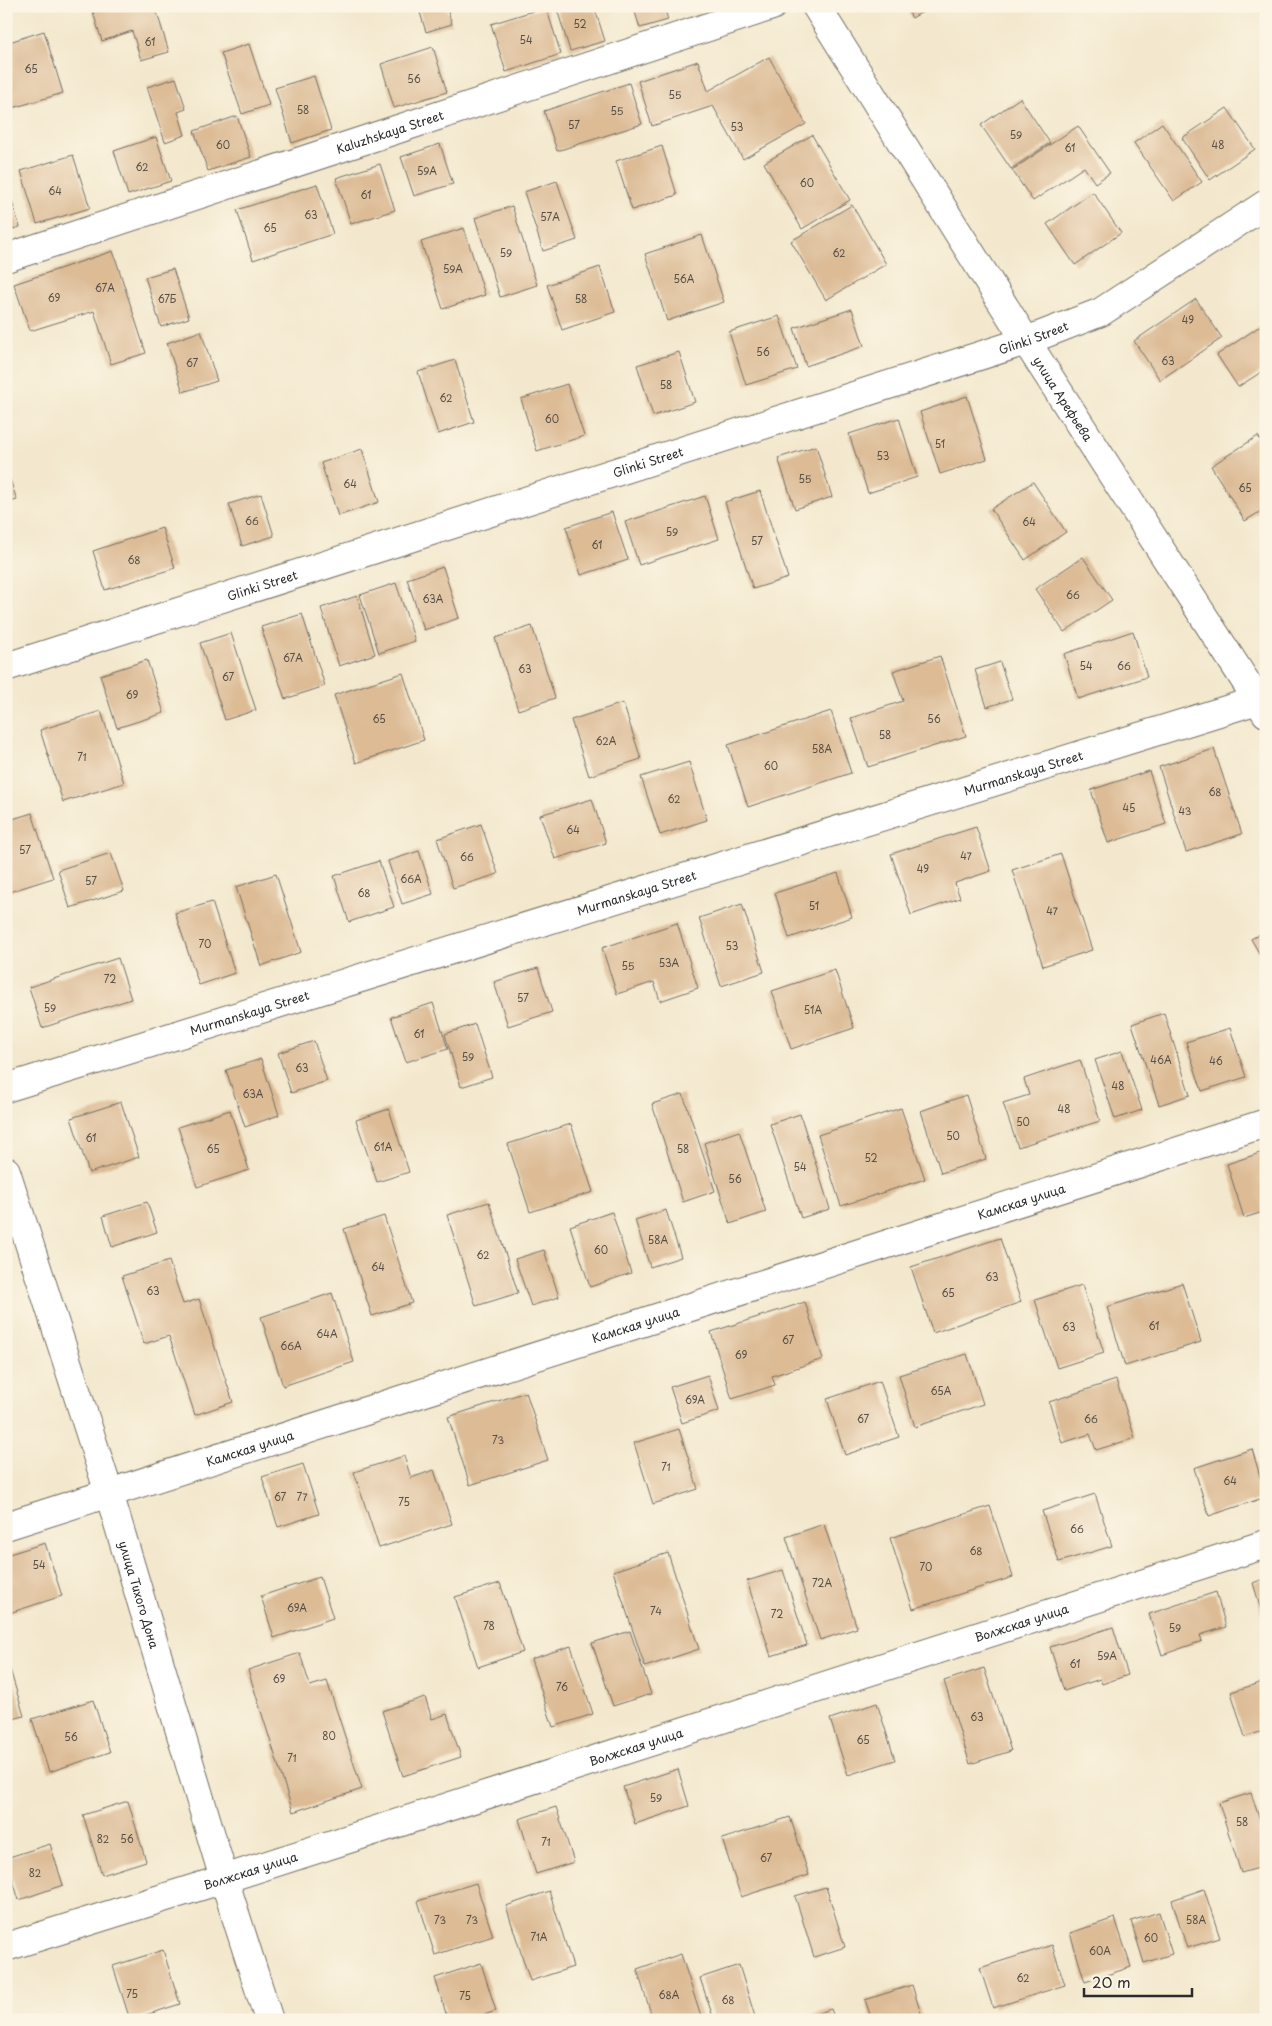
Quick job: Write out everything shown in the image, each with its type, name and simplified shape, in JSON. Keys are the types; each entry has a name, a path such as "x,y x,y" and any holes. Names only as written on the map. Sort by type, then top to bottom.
{"street":[{"name":"Kaluzhskaya Street","path":"6,258 772,6"},
{"name":"улица Арефьева","path":"816,6 1026,341 1263,703"},
{"name":"Glinki Street","path":"6,667 1026,341 1101,312 1266,204"},
{"name":"Murmanskaya Street","path":"6,1088 1263,703"},
{"name":"Камская улица","path":"6,1526 1266,1123"},
{"name":"улица Тихого Дона","path":"6,1171 109,1493 224,1879 269,2020"},
{"name":"Волжская улица","path":"6,1946 224,1879 1266,1544"}],"building":[{"path":"91,6 155,6 169,52 141,60 132,31 102,41"},
{"path":"418,6 446,6 452,24 426,32"},
{"path":"556,6 594,6 605,41 570,51"},
{"path":"633,6 664,6 668,20 640,28"},
{"path":"905,6 933,6 912,18"},
{"path":"546,7 561,54 506,72 491,24"},
{"path":"44,31 63,93 6,110 6,43"},
{"path":"249,44 269,105 242,114 221,53"},
{"path":"433,47 447,92 394,108 381,64"},
{"path":"769,57 806,124 743,159 713,106 652,126 638,81 698,61 708,91"},
{"path":"314,76 331,130 292,143 275,88"},
{"path":"176,78 186,109 178,112 185,135 165,142 147,87"},
{"path":"629,83 642,124 557,151 544,111"},
{"path":"1020,98 1050,143 1011,169 981,125"},
{"path":"1227,108 1255,149 1210,180 1182,138"},
{"path":"237,116 251,157 208,171 194,131"},
{"path":"1162,123 1202,182 1174,201 1134,143"},
{"path":"1078,126 1110,173 1095,183 1084,167 1033,201 1012,170"},
{"path":"812,135 850,200 802,229 764,163"},
{"path":"156,137 171,181 128,195 114,151"},
{"path":"440,144 453,184 414,196 401,157"},
{"path":"662,146 677,195 632,210 616,161"},
{"path":"73,155 90,208 37,224 21,171"},
{"path":"380,164 395,210 351,224 336,178"},
{"path":"557,181 577,240 543,251 524,192"},
{"path":"6,183 20,227 6,231"},
{"path":"317,184 333,234 253,260 237,210"},
{"path":"1093,192 1121,233 1075,265 1047,224"},
{"path":"852,205 886,264 826,300 791,241"},
{"path":"512,206 537,285 500,297 475,218"},
{"path":"464,228 485,295 443,309 421,242"},
{"path":"702,235 724,302 667,321 645,254"},
{"path":"113,251 146,353 111,364 94,311 30,331 14,284"},
{"path":"600,267 615,312 562,330 547,285"},
{"path":"173,269 189,318 161,327 145,277"},
{"path":"1196,299 1222,338 1160,380 1134,341"},
{"path":"852,309 864,346 806,366 794,328"},
{"path":"779,316 797,369 746,385 729,332"},
{"path":"1266,322 1266,369 1238,387 1217,355"},
{"path":"201,331 217,381 183,392 167,343"},
{"path":"679,352 695,402 653,416 637,365"},
{"path":"455,360 474,422 438,434 418,372"},
{"path":"567,384 584,436 537,451 521,399"},
{"path":"967,396 987,459 940,474 920,412"},
{"path":"899,418 917,477 868,493 849,434"},
{"path":"1258,436 1266,449 1266,508 1245,521 1211,466"},
{"path":"816,446 832,497 795,509 778,458"},
{"path":"362,449 379,502 338,516 321,463"},
{"path":"6,468 17,500 6,503"},
{"path":"1033,482 1066,532 1025,560 991,509"},
{"path":"760,491 788,578 753,589 725,502"},
{"path":"261,494 274,536 242,546 229,504"},
{"path":"705,496 719,539 639,565 625,522"},
{"path":"612,512 628,560 581,575 566,527"},
{"path":"162,528 175,568 105,590 93,551"},
{"path":"1083,557 1112,600 1064,632 1035,589"},
{"path":"443,567 459,618 424,630 407,579"},
{"path":"396,583 415,641 379,653 360,595"},
{"path":"357,596 375,654 339,666 321,608"},
{"path":"302,614 325,686 285,699 261,627"},
{"path":"532,626 555,698 518,710 495,638"},
{"path":"1133,631 1147,677 1078,699 1064,654"},
{"path":"231,633 256,710 225,720 200,643"},
{"path":"940,656 966,736 868,767 851,718 903,701 893,671"},
{"path":"147,660 164,713 117,728 100,675"},
{"path":"1000,662 1012,699 987,707 975,670"},
{"path":"403,673 424,740 356,763 334,695"},
{"path":"623,703 641,759 589,776 571,720"},
{"path":"101,711 124,783 63,802 40,730"},
{"path":"831,711 851,773 748,807 728,745"},
{"path":"1214,749 1242,834 1186,852 1159,767"},
{"path":"689,762 707,820 660,835 641,777"},
{"path":"1149,771 1166,824 1108,843 1091,790"},
{"path":"592,799 606,843 555,859 540,815"},
{"path":"32,813 53,878 6,893 6,821"},
{"path":"481,824 498,874 453,888 437,839"},
{"path":"976,827 991,871 955,883 960,898 911,915 891,854"},
{"path":"419,851 433,894 402,904 388,861"},
{"path":"111,853 124,891 70,908 58,870"},
{"path":"1061,854 1092,950 1043,966 1012,870"},
{"path":"379,861 394,907 349,922 334,876"},
{"path":"838,873 852,917 789,938 775,893"},
{"path":"276,874 301,952 261,966 236,887"},
{"path":"212,902 235,973 199,985 175,913"},
{"path":"742,904 764,972 721,986 699,918"},
{"path":"677,923 698,988 660,1001 654,982 617,994 602,948"},
{"path":"1266,931 1266,965 1251,939"},
{"path":"118,958 131,999 42,1028 29,987"},
{"path":"538,968 552,1012 508,1026 494,982"},
{"path":"835,970 854,1028 791,1049 772,991"},
{"path":"433,1003 448,1049 406,1062 391,1017"},
{"path":"1164,1013 1190,1095 1159,1105 1132,1024"},
{"path":"475,1024 492,1077 461,1087 445,1034"},
{"path":"1230,1028 1246,1077 1202,1091 1186,1042"},
{"path":"314,1041 327,1081 291,1093 278,1053"},
{"path":"1122,1051 1142,1110 1115,1119 1095,1060"},
{"path":"261,1059 279,1115 245,1127 226,1070"},
{"path":"1080,1060 1100,1121 1018,1147 1003,1103 1029,1095 1024,1079"},
{"path":"683,1094 715,1191 683,1202 652,1104"},
{"path":"966,1095 986,1159 941,1173 921,1111"},
{"path":"121,1102 139,1157 89,1173 71,1118"},
{"path":"901,1108 925,1179 841,1206 818,1135"},
{"path":"389,1109 409,1172 377,1182 356,1120"},
{"path":"230,1110 249,1170 197,1187 178,1127"},
{"path":"800,1114 830,1209 801,1218 770,1124"},
{"path":"571,1124 593,1192 530,1212 508,1144"},
{"path":"739,1131 766,1212 730,1224 704,1143"},
{"path":"1266,1151 1266,1211 1244,1218 1227,1164"},
{"path":"147,1202 157,1232 112,1247 103,1216"},
{"path":"489,1202 518,1293 476,1306 447,1215"},
{"path":"666,1210 681,1257 650,1267 635,1220"},
{"path":"612,1212 631,1273 590,1287 570,1226"},
{"path":"384,1216 412,1303 372,1316 344,1229"},
{"path":"1000,1238 1021,1302 933,1333 911,1267"},
{"path":"544,1250 559,1297 531,1306 515,1259"},
{"path":"169,1261 183,1304 199,1299 233,1402 195,1415 169,1336 144,1344 122,1276"},
{"path":"1182,1283 1201,1342 1125,1366 1107,1307"},
{"path":"1082,1285 1104,1353 1057,1368 1035,1300"},
{"path":"332,1293 354,1362 283,1386 261,1317"},
{"path":"805,1302 823,1359 772,1376 775,1385 732,1399 711,1332"},
{"path":"967,1354 983,1404 915,1427 899,1375"},
{"path":"708,1375 719,1411 682,1423 670,1387"},
{"path":"1116,1380 1135,1438 1096,1450 1090,1434 1062,1443 1049,1402"},
{"path":"880,1381 899,1437 845,1455 827,1399"},
{"path":"526,1392 548,1460 470,1485 448,1417"},
{"path":"679,1429 698,1489 653,1504 634,1443"},
{"path":"1252,1449 1266,1497 1209,1516 1194,1468"},
{"path":"404,1456 411,1478 434,1470 452,1524 379,1548 354,1472"},
{"path":"303,1464 319,1514 278,1527 262,1477"},
{"path":"1095,1494 1112,1546 1059,1562 1042,1511"},
{"path":"990,1506 1013,1577 913,1609 890,1538"},
{"path":"824,1524 857,1628 820,1640 786,1537"},
{"path":"45,1543 62,1596 6,1614 6,1555"},
{"path":"668,1553 699,1649 645,1667 613,1571"},
{"path":"783,1570 807,1645 771,1656 747,1581"},
{"path":"320,1577 333,1618 274,1638 261,1596"},
{"path":"1266,1578 1266,1623 1265,1623 1253,1583"},
{"path":"500,1583 523,1652 478,1667 455,1597"},
{"path":"1216,1592 1226,1627 1200,1635 1202,1641 1162,1655 1149,1614"},
{"path":"1113,1627 1128,1675 1102,1684 1100,1679 1064,1691 1050,1647"},
{"path":"630,1631 651,1694 613,1706 592,1643"},
{"path":"571,1646 593,1714 553,1727 531,1659"},
{"path":"300,1653 310,1686 327,1681 362,1789 293,1812 248,1670"},
{"path":"9,1666 24,1716 6,1721 6,1667"},
{"path":"984,1668 1011,1751 970,1764 944,1681"},
{"path":"1266,1681 1266,1730 1245,1737 1231,1692"},
{"path":"425,1697 432,1719 447,1714 461,1757 403,1776 382,1711"},
{"path":"93,1700 110,1752 49,1772 32,1719"},
{"path":"877,1703 895,1760 848,1775 830,1719"},
{"path":"678,1769 689,1806 635,1824 623,1787"},
{"path":"1251,1793 1266,1839 1266,1866 1241,1873 1219,1803"},
{"path":"128,1801 146,1861 102,1875 83,1815"},
{"path":"556,1807 574,1862 536,1874 519,1819"},
{"path":"790,1817 809,1875 741,1897 722,1839"},
{"path":"50,1844 63,1885 19,1900 6,1858"},
{"path":"476,1883 493,1936 435,1955 418,1901"},
{"path":"826,1887 845,1947 814,1957 795,1896"},
{"path":"1204,1889 1220,1938 1187,1948 1172,1900"},
{"path":"549,1891 573,1967 530,1981 506,1906"},
{"path":"1159,1912 1172,1954 1144,1963 1131,1921"},
{"path":"1115,1918 1131,1967 1085,1982 1070,1933"},
{"path":"1052,1945 1065,1985 993,2008 980,1968"},
{"path":"163,1950 180,2004 130,2020 113,1966"},
{"path":"681,1954 702,2020 653,2020 637,1969"},
{"path":"481,1963 496,2011 469,2020 448,2020 435,1978"},
{"path":"739,1965 756,2020 714,2020 700,1978"},
{"path":"912,1985 923,2020 872,2020 865,2000"},
{"path":"831,2009 835,2020 800,2020 800,2019"}]}
